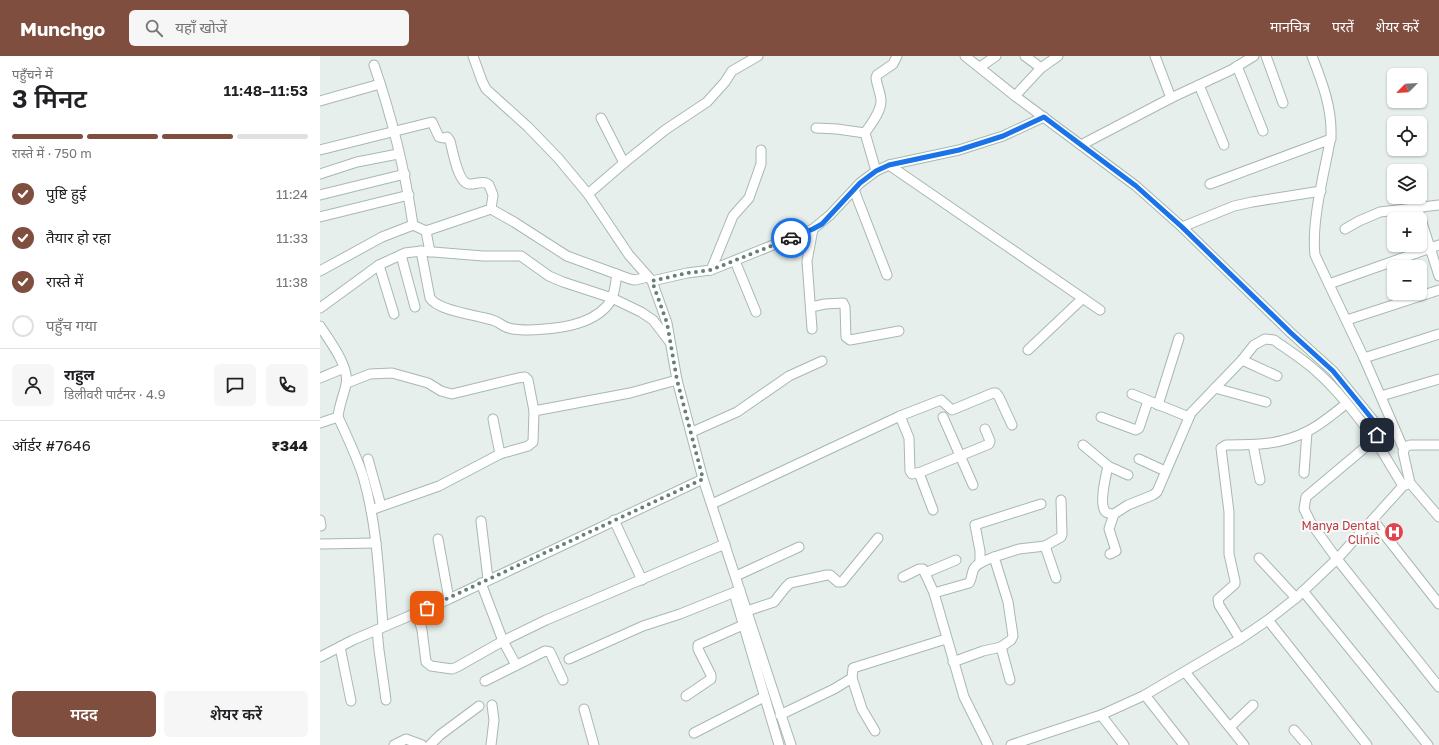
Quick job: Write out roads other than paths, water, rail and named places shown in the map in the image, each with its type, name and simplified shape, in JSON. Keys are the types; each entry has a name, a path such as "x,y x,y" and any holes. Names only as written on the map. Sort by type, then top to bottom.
{"street":[{"path":"473,56 486,89 494,98 528,127 558,158 588,194 629,255 650,279 667,323 677,380 692,432 703,479 736,576 737,592 743,625 779,745"},
{"path":"588,194 624,162 665,130 707,102 725,82 732,71 758,56"},
{"path":"876,171 865,133 879,111 881,101 877,83 877,75 893,64 897,56"},
{"path":"965,56 1015,96 1136,186 1182,227 1291,333 1333,371 1373,420 1376,428 1376,440"},
{"path":"980,67 996,56"},
{"path":"1025,56 1041,68"},
{"path":"1015,96 1041,68 1058,56"},
{"path":"1155,56 1171,98"},
{"path":"1081,145 1254,56"},
{"path":"1266,56 1283,103"},
{"path":"1312,56 1327,94 1332,125 1331,139 1316,215 1314,246 1317,262 1347,320 1382,396 1404,450 1407,484"},
{"path":"374,65 398,154 405,174 413,225"},
{"path":"1237,66 1263,131"},
{"path":"320,101 380,84"},
{"path":"1199,85 1224,145"},
{"path":"320,271 382,237 413,225 426,231 491,209 567,256 635,280 711,270 822,224 854,190 876,171 889,165 959,150 1003,136 1044,117"},
{"path":"601,118 624,162"},
{"path":"320,150 432,122 439,137 447,137 450,140 460,176 464,183 469,185 485,182 489,185 493,196 491,209"},
{"path":"816,128 865,133"},
{"path":"1210,184 1331,139"},
{"path":"711,270 733,216 747,200 751,192 761,164 761,150"},
{"path":"320,174 357,162 398,154"},
{"path":"889,165 1100,310"},
{"path":"320,195 405,174"},
{"path":"854,190 887,275"},
{"path":"1182,227 1234,206 1320,191"},
{"path":"320,217 409,195"},
{"path":"1345,229 1374,213 1439,205"},
{"path":"1417,207 1434,246 1439,276"},
{"path":"812,329 807,261 813,229"},
{"path":"426,231 425,252 430,298 432,301 436,304 460,312 494,321 509,328 522,330 554,329 586,320 607,306 612,298 616,274"},
{"path":"1329,284 1434,246"},
{"path":"320,308 379,265 401,255 425,252 483,256 521,256 549,276 612,298 650,317 671,342"},
{"path":"401,255 416,307"},
{"path":"735,261 756,312"},
{"path":"379,265 394,314"},
{"path":"1347,320 1439,290"},
{"path":"1028,350 1083,298"},
{"path":"811,307 824,304 843,303 845,307 846,336 850,340 899,331"},
{"path":"320,326 338,352 344,368 347,383 338,409 338,417 357,458 371,510 376,542 380,628 379,650 386,700"},
{"path":"1364,358 1439,334"},
{"path":"1158,405 1179,338"},
{"path":"1110,554 1116,551 1109,529 1114,514 1128,505 1157,492 1191,413 1258,342 1268,338 1274,340 1306,362 1317,372 1376,440 1407,484 1439,517"},
{"path":"1242,360 1277,376"},
{"path":"692,432 737,412 789,376 822,361"},
{"path":"320,378 344,368"},
{"path":"347,383 370,374 392,372 452,394 524,377 528,380 534,412 532,443 526,448 500,454 439,486 371,510"},
{"path":"1382,396 1439,379"},
{"path":"534,412 630,393 677,380"},
{"path":"1215,388 1266,402"},
{"path":"712,504 900,416 941,400 952,410 996,393 1012,426"},
{"path":"1132,394 1189,417"},
{"path":"1101,417 1136,430 1148,401"},
{"path":"1240,639 1218,601 1218,599 1235,584 1229,554 1229,512 1221,448 1226,445 1265,444 1284,440 1307,432 1346,404"},
{"path":"900,416 909,438 910,471 912,474 919,473 990,444 985,429"},
{"path":"320,423 338,417"},
{"path":"943,417 973,485"},
{"path":"493,419 500,454"},
{"path":"1304,473 1307,432"},
{"path":"1376,440 1306,497 1304,509 1337,559 1439,686"},
{"path":"1404,450 1410,445 1439,444"},
{"path":"1082,445 1108,466 1128,475"},
{"path":"1253,445 1260,480"},
{"path":"368,459 381,506"},
{"path":"1139,459 1165,471"},
{"path":"1108,466 1102,491 1104,509 1106,512 1114,514"},
{"path":"919,473 933,510"},
{"path":"320,657 353,640 448,599 703,479"},
{"path":"1012,745 1101,715 1145,695 1240,639 1268,620 1296,598 1337,559 1407,484"},
{"path":"934,593 969,584 972,580 973,570 980,564 994,557 1018,549 1045,546 1062,536 1061,500"},
{"path":"980,564 980,551 975,525 1041,504"},
{"path":"614,520 642,580"},
{"path":"1373,520 1439,604"},
{"path":"481,521 484,581 503,641 516,665"},
{"path":"747,611 774,602 787,585 792,582 827,575 830,575 838,582 842,582 878,538"},
{"path":"438,539 448,599"},
{"path":"320,544 376,542"},
{"path":"417,613 422,630 425,660 427,664 431,666 457,667 503,641 546,620 725,544"},
{"path":"1045,546 1056,578"},
{"path":"736,576 799,547"},
{"path":"953,662 983,651 1001,647 1011,640 1013,636 1008,602 994,557"},
{"path":"1259,558 1296,598"},
{"path":"925,572 956,560"},
{"path":"903,577 919,569 923,569 925,572 934,593 946,639 964,697 988,745"},
{"path":"1303,591 1428,745"},
{"path":"737,592 747,611 791,745"},
{"path":"569,659 643,626 737,592"},
{"path":"1268,620 1367,745"},
{"path":"686,696 711,679 711,675 698,651 698,645 743,625"},
{"path":"875,731 862,709 852,678 852,671 854,667 946,639"},
{"path":"340,647 351,701"},
{"path":"1001,647 1010,680"},
{"path":"485,680 548,650 563,680"},
{"path":"1185,672 1244,745"},
{"path":"780,715 834,689 852,678"},
{"path":"1145,695 1184,745"},
{"path":"694,733 764,697"},
{"path":"491,745 494,720 492,705"},
{"path":"1230,727 1253,705"},
{"path":"430,745 440,735 479,706"},
{"path":"584,709 594,745"},
{"path":"1101,715 1124,745"},
{"path":"1294,730 1307,745"},
{"path":"394,745 406,739 422,745"}],"place":[{"name":"Manya Dental Clinic","path":"1394,532"}]}
